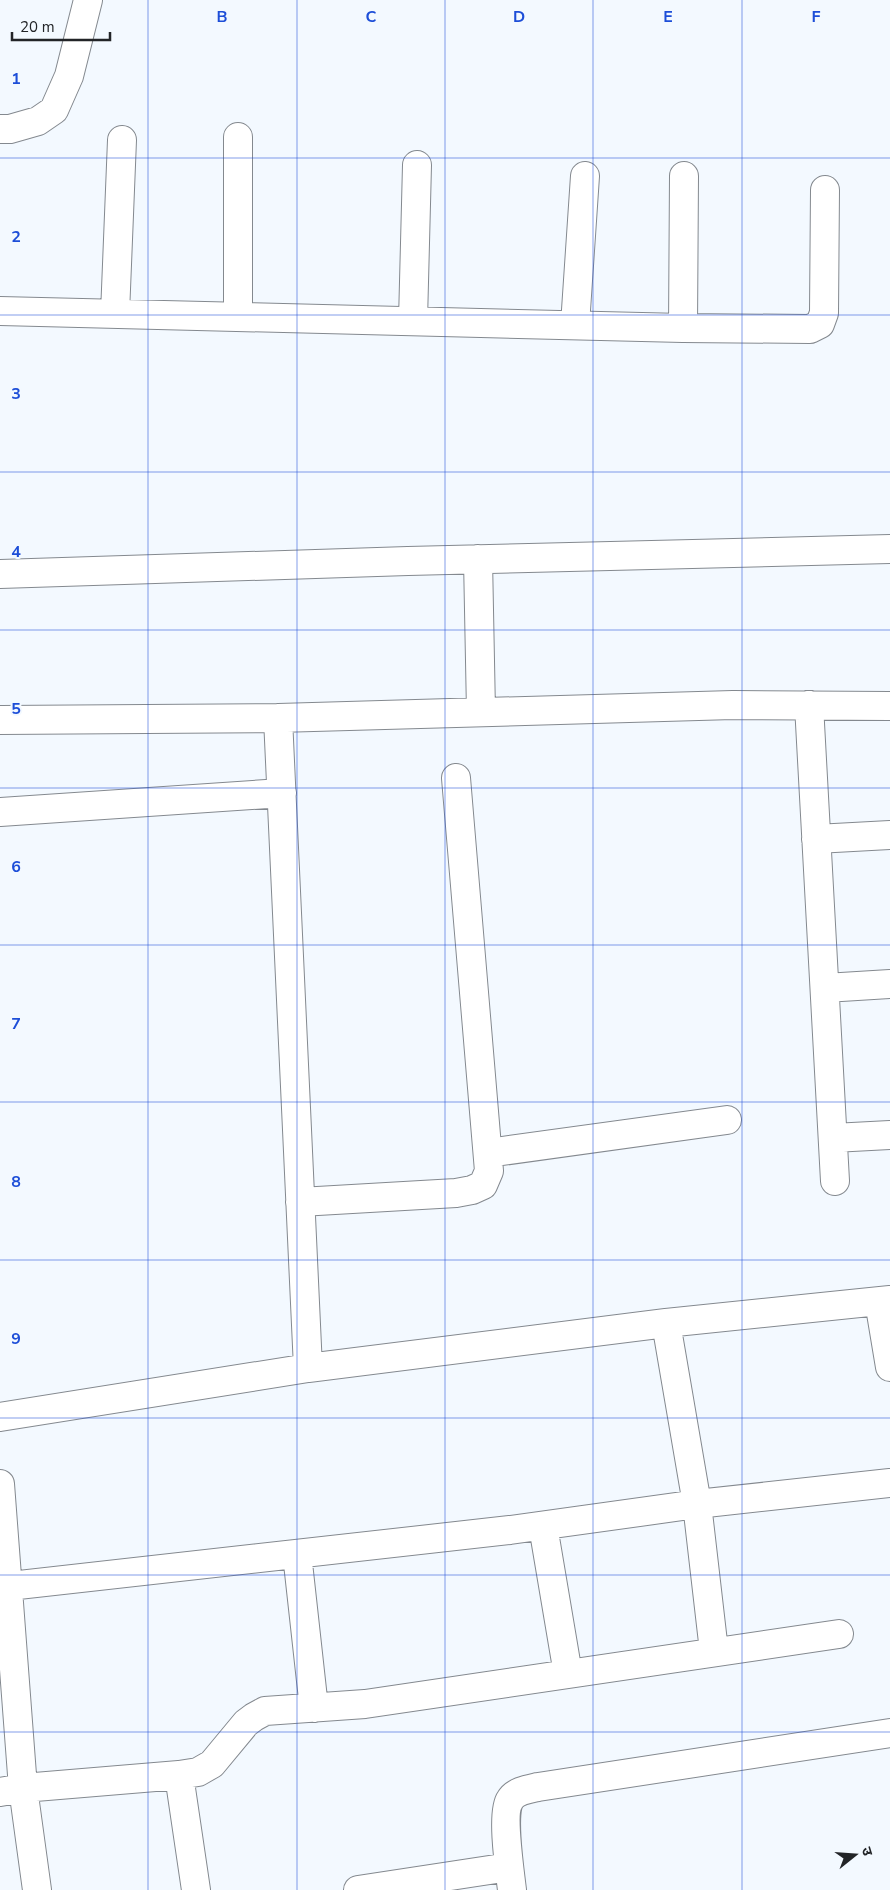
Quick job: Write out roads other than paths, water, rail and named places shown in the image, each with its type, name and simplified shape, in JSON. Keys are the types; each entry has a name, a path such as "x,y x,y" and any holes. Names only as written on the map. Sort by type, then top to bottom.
{"street":[{"path":"0,129 10,129 38,121 54,110 69,76 88,0"},
{"path":"238,137 238,317"},
{"path":"115,314 122,140"},
{"path":"413,321 417,165"},
{"path":"575,325 585,176"},
{"path":"683,328 684,176"},
{"path":"0,311 683,328 810,329 820,324 824,313 825,190"},
{"path":"0,574 478,559 890,549"},
{"path":"478,559 481,712"},
{"path":"0,720 278,718 733,705 890,706"},
{"path":"810,706 835,1181"},
{"path":"278,718 308,1368"},
{"path":"300,1202 456,1193 472,1190 483,1185 489,1171 456,778"},
{"path":"0,812 282,793"},
{"path":"816,839 890,835"},
{"path":"825,988 890,984"},
{"path":"488,1153 726,1120"},
{"path":"833,1138 890,1135"},
{"path":"0,1417 308,1368 666,1323 885,1301 890,1367"},
{"path":"666,1323 697,1504 714,1651"},
{"path":"4,1587 543,1526 697,1504 890,1483"},
{"path":"0,1484 12,1790 37,1890"},
{"path":"543,1526 568,1674"},
{"path":"297,1554 314,1708"},
{"path":"12,1790 198,1772 212,1764 246,1723 265,1711 375,1702 839,1634"},
{"path":"358,1890 510,1879 505,1813 510,1799 522,1791 890,1733"},
{"path":"179,1775 196,1890"}]}
